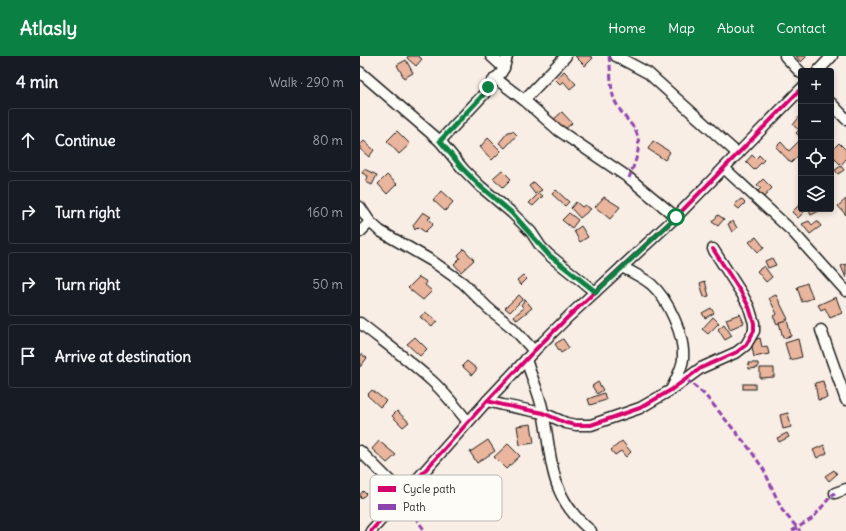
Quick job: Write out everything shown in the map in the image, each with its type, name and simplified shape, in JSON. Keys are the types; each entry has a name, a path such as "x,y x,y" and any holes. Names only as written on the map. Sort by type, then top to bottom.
{"street":[{"path":"491,56 504,68"},
{"path":"440,141 484,94 504,68 507,56"},
{"path":"524,100 566,56"},
{"path":"616,56 652,77 738,154"},
{"path":"785,56 798,70"},
{"path":"821,68 832,56"},
{"path":"360,72 440,141 463,169 480,186 512,213 549,255 596,292"},
{"path":"495,78 524,100 558,130 629,178 676,217"},
{"path":"422,475 526,359 676,217 798,92"},
{"path":"832,104 846,119"},
{"path":"724,168 792,231 846,291"},
{"path":"360,208 370,222 385,234 432,261 463,283 488,308 514,329 534,351"},
{"path":"360,232 370,222"},
{"path":"487,401 543,412 566,423 591,425 619,417 640,408 672,390 701,368 737,352 746,345 754,331 754,322 749,307 742,294 713,249"},
{"path":"622,267 643,278 652,285 662,296 674,320 682,348 683,359 672,390"},
{"path":"360,323 433,381 468,422"},
{"path":"821,330 842,379 846,400"},
{"path":"526,359 543,412 555,481 560,495 584,529"},
{"path":"360,451 384,475"},
{"path":"835,493 846,489"},
{"path":"371,531 380,521"}],"building":[{"path":"408,56 418,56 422,59 416,66 407,58"},
{"path":"575,56 590,56 593,58 585,66"},
{"path":"796,56 807,56 801,62"},
{"path":"406,60 413,73 404,78 397,65"},
{"path":"564,71 576,84 570,89 563,81 560,84 556,80"},
{"path":"562,112 572,123 563,131 553,120"},
{"path":"798,119 798,129 793,125"},
{"path":"397,131 410,144 399,154 387,141"},
{"path":"513,131 517,135 505,148 499,143 508,132"},
{"path":"488,138 501,151 492,160 480,147"},
{"path":"364,141 374,150 369,157 360,149 360,145"},
{"path":"653,141 670,152 665,160 648,149"},
{"path":"781,142 789,151 798,142 798,156 791,163 776,147"},
{"path":"839,143 846,150 846,159 841,165 834,158 834,148"},
{"path":"752,155 756,159 759,155 764,160 754,170 746,162"},
{"path":"841,166 844,170 838,174 835,170"},
{"path":"364,169 377,175 372,185 366,182 368,176 362,173"},
{"path":"502,170 511,179 503,187 493,178"},
{"path":"387,175 397,184 387,194 378,184"},
{"path":"763,179 772,188 763,198 757,192 761,188 757,185"},
{"path":"534,182 542,190 535,194 529,186"},
{"path":"556,190 569,202 565,206 552,194"},
{"path":"441,191 453,202 445,211 433,200"},
{"path":"539,193 543,196 533,206 529,203"},
{"path":"604,197 620,207 610,219 595,207"},
{"path":"741,199 745,203 739,209 734,205"},
{"path":"846,199 846,215 838,206"},
{"path":"576,202 582,207 585,205 591,209 580,218 571,208"},
{"path":"798,206 798,212 804,212 798,218 792,212"},
{"path":"423,212 431,217 428,219 433,224 425,232 418,227 415,230 413,225"},
{"path":"810,212 817,212 811,215"},
{"path":"569,213 578,220 572,228 562,220"},
{"path":"718,215 724,219 718,226 712,222"},
{"path":"733,221 737,228 732,232 728,224"},
{"path":"809,221 812,225 817,221 821,226 810,234 802,224"},
{"path":"581,226 588,237 580,242 574,231"},
{"path":"756,237 764,247 758,252 749,242"},
{"path":"464,249 474,260 461,272 454,264 460,258 458,255"},
{"path":"772,258 776,265 768,268 765,261"},
{"path":"846,264 846,278 841,266"},
{"path":"764,266 772,277 766,282 757,271"},
{"path":"523,275 527,279 521,285 517,280"},
{"path":"419,277 427,282 425,285 432,291 423,300 408,288"},
{"path":"705,281 709,296 704,297 700,283"},
{"path":"807,283 813,298 802,302 797,287"},
{"path":"519,295 523,299 510,312 505,308"},
{"path":"776,295 788,319 777,324 773,316 777,314 769,298"},
{"path":"836,297 842,313 830,318 825,308 821,310 818,305"},
{"path":"525,299 532,308 517,320 514,316 524,308 521,305"},
{"path":"711,308 714,313 705,318 702,313"},
{"path":"425,312 437,321 432,327 420,317"},
{"path":"740,314 744,323 730,329 726,319"},
{"path":"713,317 719,323 708,334 702,329"},
{"path":"787,320 791,336 783,338 779,322"},
{"path":"724,324 732,336 725,340 718,329"},
{"path":"415,337 427,349 420,356 407,344"},
{"path":"760,338 762,347 767,346 769,354 754,357 751,341"},
{"path":"563,339 569,348 561,353 555,344"},
{"path":"798,339 802,357 790,360 785,343"},
{"path":"361,354 367,358 360,367 360,355"},
{"path":"467,361 477,369 472,375 462,366"},
{"path":"748,363 758,363 758,368 749,369"},
{"path":"760,368 774,368 774,377 760,378"},
{"path":"823,381 827,398 818,400 815,383"},
{"path":"598,382 603,390 597,394 592,386"},
{"path":"743,384 755,384 755,389 743,389"},
{"path":"372,390 386,401 380,407 367,395"},
{"path":"604,393 606,400 590,405 588,399"},
{"path":"397,411 409,422 403,427 392,416"},
{"path":"788,413 791,427 783,429 780,415"},
{"path":"531,424 534,443 520,445 517,426"},
{"path":"787,433 789,437 779,442 777,438"},
{"path":"488,440 495,451 477,463 470,452"},
{"path":"379,441 396,455 387,463 372,449"},
{"path":"622,441 631,452 626,457 621,451 615,455 611,450"},
{"path":"508,444 520,456 506,469 494,457"},
{"path":"824,445 827,453 817,458 813,450"},
{"path":"834,470 837,474 829,481 825,476"},
{"path":"363,491 366,494 361,499 360,495"}],"marked path":[{"path":"609,56 614,99 617,106 635,129 638,136 639,143 637,157 629,178"},
{"path":"686,379 704,394 749,448 764,470 782,510 800,531"},
{"path":"792,531 813,518 835,493"},
{"path":"418,521 425,531"}],"cycle path":[{"path":"421,475 534,351 568,317 676,217 798,92"},
{"path":"487,401 543,413 566,423 591,425 640,408 671,390 701,368 737,352 746,345 754,331 754,323 749,307 742,294 713,249"},
{"path":"371,531 380,521"}],"route":[{"path":"488,87 484,94 440,141 463,169 521,222 549,255 596,292 676,217"}]}
